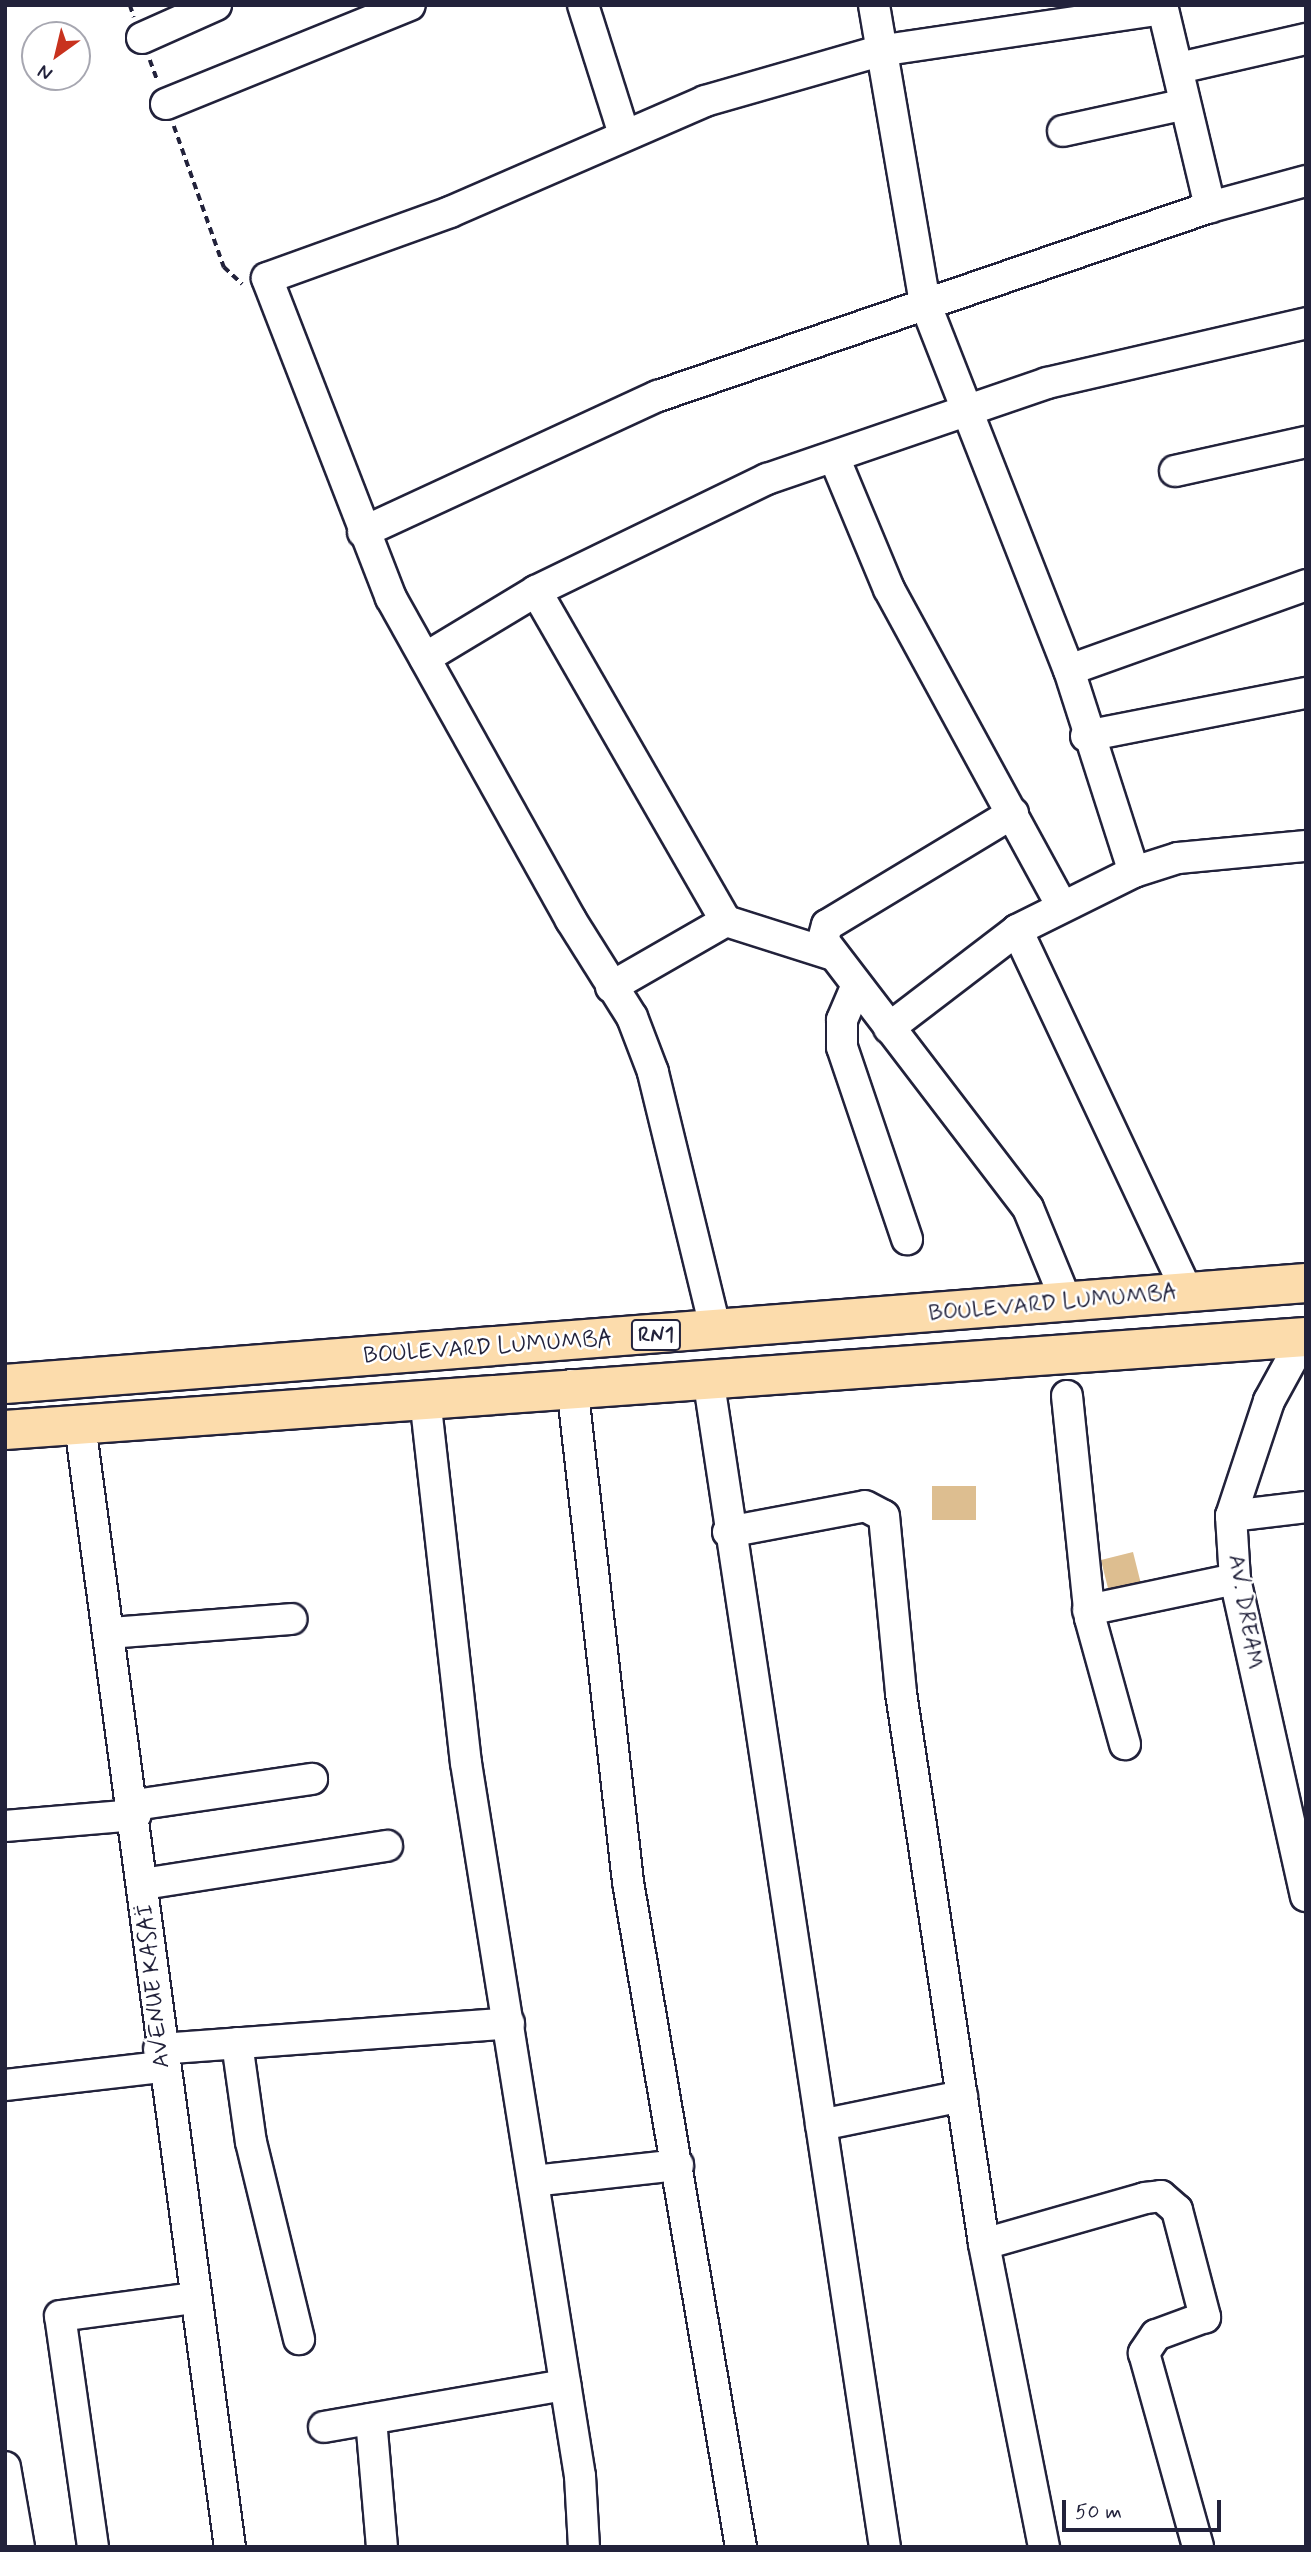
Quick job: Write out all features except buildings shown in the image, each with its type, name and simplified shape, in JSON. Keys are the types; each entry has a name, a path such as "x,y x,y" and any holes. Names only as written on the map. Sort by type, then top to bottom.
{"highway":[{"name":"BOULEVARD LUMUMBA","path":"5,1384 716,1331 1306,1283"},
{"name":"BOULEVARD LUMUMBA","path":"5,1430 572,1385 1305,1337"}],"street":[{"path":"142,38 216,5"},
{"path":"166,104 410,5"},
{"path":"583,5 624,134"},
{"path":"874,5 879,51 925,303 964,410 1069,670 1086,736 1134,872"},
{"path":"716,1331 653,1072 632,1017 611,987 425,658 363,532 267,278 450,212 705,101 879,51 1162,7 1179,68 1181,105 1210,207"},
{"path":"1179,68 1306,39"},
{"path":"1063,131 1181,105"},
{"path":"363,532 584,425 925,303 1210,207 1306,181"},
{"path":"425,658 536,591 766,479 1047,383 1306,323"},
{"path":"1175,471 1306,442"},
{"path":"834,457 889,589 1061,905"},
{"path":"1069,670 1306,585"},
{"path":"536,591 726,921 830,954"},
{"path":"1086,736 1306,693"},
{"path":"1013,813 827,925 823,940 830,954 1028,1208 1067,1303"},
{"path":"888,1028 1017,930 1061,905 1134,872 1178,858 1306,846"},
{"path":"611,987 726,921"},
{"path":"1017,930 1188,1293"},
{"path":"856,987 842,1020 842,1047 906,1238"},
{"name":"AV. DREAM","path":"1305,1337 1269,1401 1231,1516 1236,1578 1306,1896"},
{"path":"708,1377 728,1532 885,2547"},
{"path":"572,1385 628,1882 741,2547"},
{"path":"1067,1396 1088,1610 1125,1744"},
{"path":"425,1398 466,1762 565,2385 584,2547"},
{"name":"AVENUE KASAÏ","path":"80,1425 135,1810 160,2058 230,2547"},
{"path":"728,1532 865,1506 884,1516 901,1693 962,2096 985,2244 1044,2547"},
{"path":"1231,1516 1306,1507"},
{"path":"1088,1610 1236,1578"},
{"path":"110,1633 291,1619"},
{"path":"5,1826 135,1810 312,1779"},
{"path":"143,1884 387,1846"},
{"path":"5,2085 237,2043 509,2023"},
{"path":"237,2043 251,2142 299,2339"},
{"path":"821,2125 962,2096"},
{"path":"533,2181 678,2165"},
{"path":"985,2244 1145,2198 1161,2196 1177,2210 1205,2317 1156,2335 1144,2353 1198,2547"},
{"path":"93,2547 60,2316 193,2298"},
{"path":"324,2427 565,2385"},
{"path":"371,2419 382,2547"},
{"path":"5,2467 19,2547"}],"path":[{"path":"130,5 224,267 242,284 267,278"}]}
